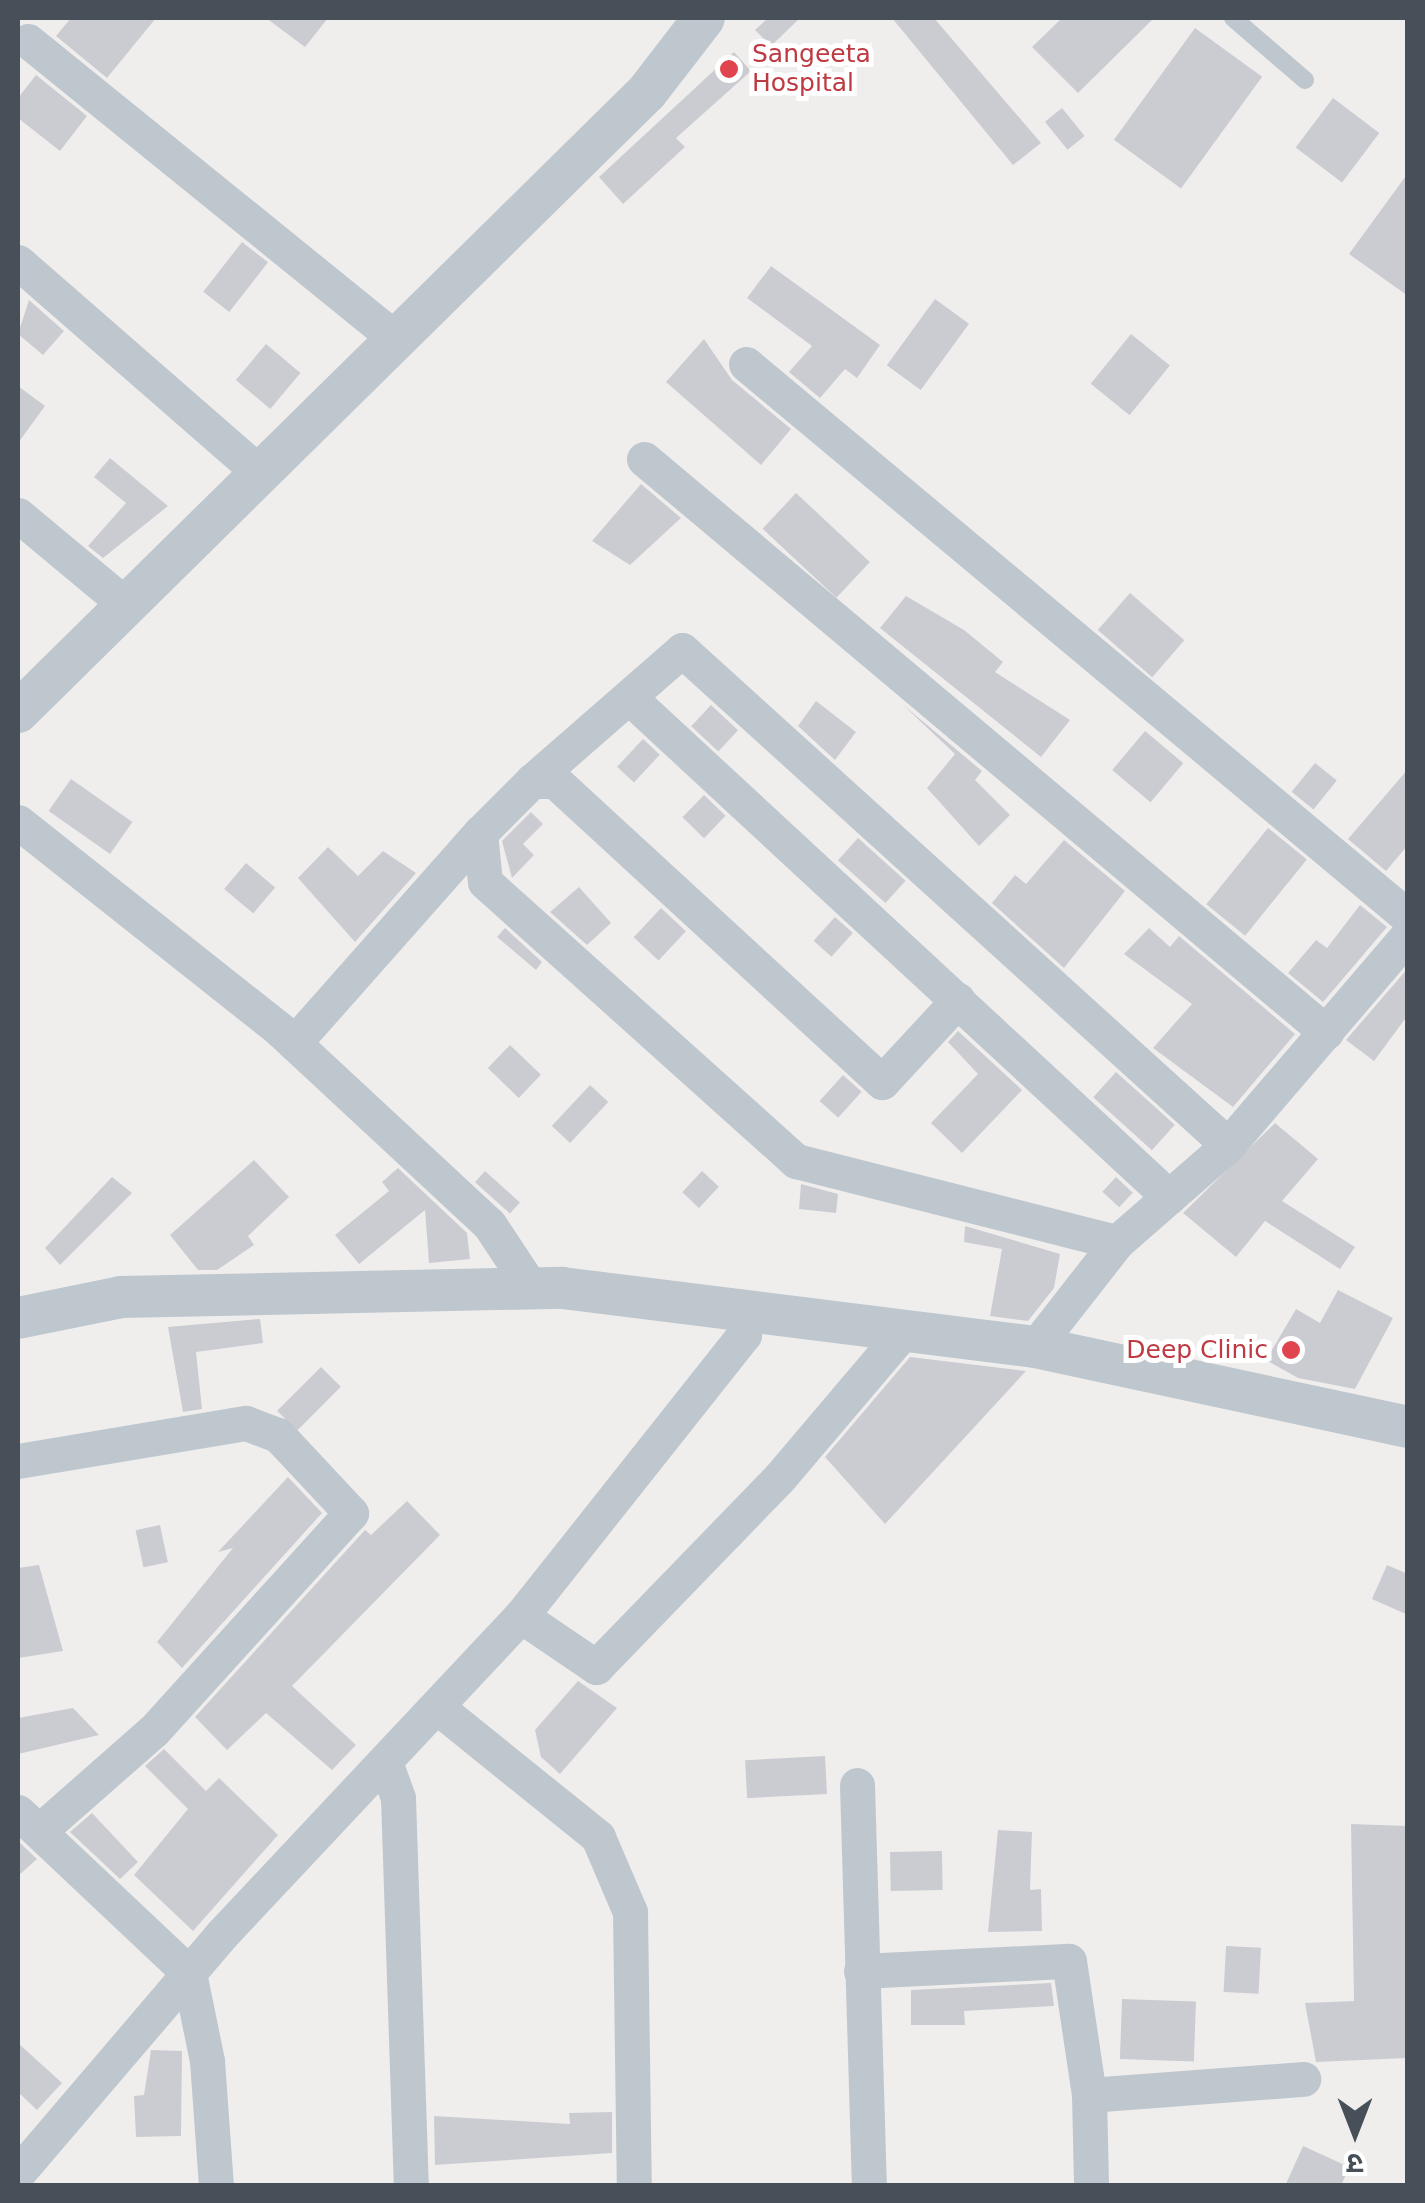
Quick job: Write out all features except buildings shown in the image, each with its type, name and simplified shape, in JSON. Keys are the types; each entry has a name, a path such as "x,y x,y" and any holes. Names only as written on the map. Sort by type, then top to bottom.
{"street":[{"path":"18,712 647,92 704,18"},
{"path":"31,37 396,339"},
{"path":"18,262 260,473"},
{"path":"746,364 1408,917"},
{"path":"644,459 1326,1032"},
{"path":"18,516 126,605"},
{"path":"294,1043 480,833 532,781 682,650 1228,1145"},
{"path":"631,698 1169,1197"},
{"path":"532,781 555,781 882,1082 958,1000"},
{"path":"18,822 294,1043 489,1224 532,1289"},
{"path":"480,833 485,882 796,1161 1117,1242"},
{"path":"1034,1347 1117,1242 1228,1145 1408,935"},
{"path":"18,1318 121,1296 532,1289 1034,1347 1408,1427"},
{"path":"18,2173 189,1973 521,1616 744,1335 744,1311"},
{"path":"521,1616 596,1667 780,1477 904,1331"},
{"path":"18,1462 246,1423 278,1435 350,1514 153,1731 28,1822 189,1973 208,2061 216,2186"},
{"path":"437,1706 598,1837 630,1912 634,2186"},
{"path":"384,1762 398,1798 411,2186"},
{"path":"858,1785 868,2186"},
{"path":"861,1970 1069,1961 1089,2095 1090,2186"},
{"path":"1089,2095 1303,2079"}],"lane":[{"path":"1233,18 1304,80"}],"place":[{"name":"Sangeeta Hospital","path":"729,69"},
{"name":"Deep Clinic","path":"1291,1350"}]}
